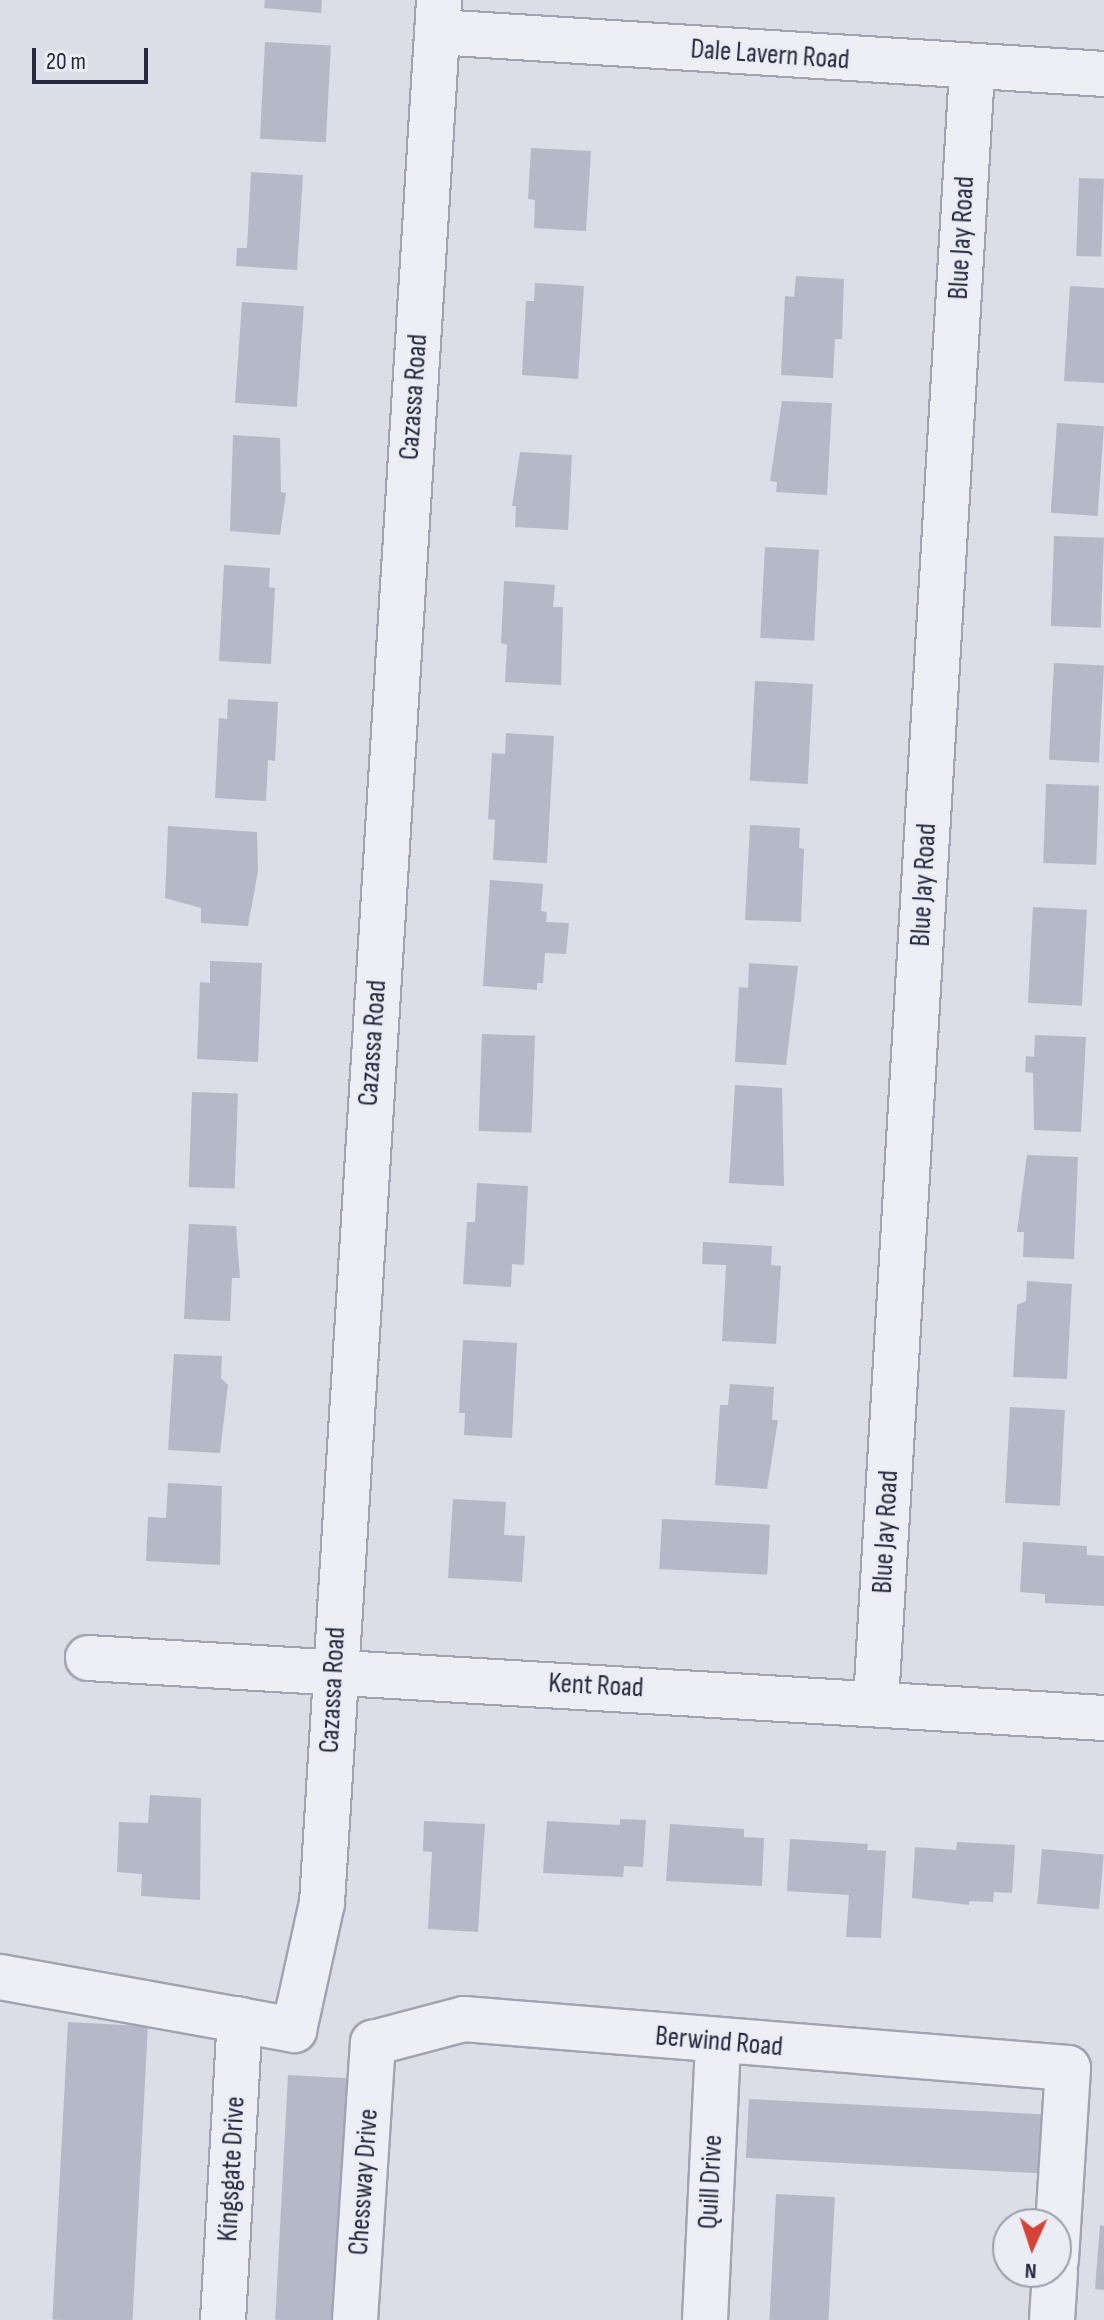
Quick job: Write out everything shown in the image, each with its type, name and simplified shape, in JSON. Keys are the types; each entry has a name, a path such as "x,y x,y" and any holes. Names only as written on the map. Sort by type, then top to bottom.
{"street":[{"name":"Dale Lavern Road","path":"438,16 972,69 1104,74"},
{"name":"Cazassa Road","path":"240,2019 294,2030 322,1903 438,16"},
{"name":"Blue Jay Road","path":"876,1701 972,69"},
{"name":"Kent Road","path":"88,1658 876,1701 1104,1718"},
{"path":"0,1977 240,2019"},
{"name":"Kingsgate Drive","path":"223,2320 240,2019"},
{"name":"Berwind Road","path":"373,2043 464,2019 718,2043 1068,2068 1059,2208"},
{"name":"Chessway Drive","path":"355,2320 373,2043"},
{"name":"Quill Drive","path":"705,2320 718,2043"},
{"path":"1052,2320 1054,2288"}],"building":[{"path":"265,0 322,0 321,13 264,8"},
{"path":"265,42 331,45 326,142 260,139"},
{"path":"531,148 591,151 586,231 534,228 535,200 528,199"},
{"path":"251,172 303,175 297,270 236,266 237,248 247,248"},
{"path":"1079,178 1104,179 1101,257 1076,256"},
{"path":"796,276 844,279 842,339 835,339 833,378 781,375 785,296 794,297"},
{"path":"535,283 584,286 578,379 522,375 526,301 534,301"},
{"path":"1070,286 1104,288 1104,383 1064,381"},
{"path":"242,302 304,306 297,407 235,403"},
{"path":"782,401 832,403 827,495 776,492 777,482 770,481"},
{"path":"1057,423 1104,426 1098,516 1051,513"},
{"path":"233,435 280,438 281,492 286,493 280,535 230,531"},
{"path":"520,452 572,455 568,530 515,527 516,506 512,506"},
{"path":"1054,536 1104,538 1101,628 1051,626"},
{"path":"765,547 819,550 814,641 760,638"},
{"path":"224,565 270,568 269,587 275,588 271,664 219,661"},
{"path":"504,581 555,585 553,607 563,607 561,685 505,682 507,645 501,643"},
{"path":"1054,663 1104,666 1099,762 1049,760"},
{"path":"755,681 813,684 808,784 750,781"},
{"path":"228,699 278,702 275,761 268,760 266,801 215,798 219,718 227,719"},
{"path":"506,733 554,736 547,863 493,860 495,820 488,819 492,753 505,754"},
{"path":"1046,784 1099,786 1096,865 1043,863"},
{"path":"750,825 800,828 799,848 804,849 801,922 745,920"},
{"path":"168,826 257,832 258,871 248,926 201,923 201,908 165,898"},
{"path":"490,880 543,884 541,911 547,912 546,922 569,923 566,954 545,953 543,983 537,983 537,990 483,986"},
{"path":"1033,907 1087,910 1082,1006 1028,1003"},
{"path":"210,961 262,963 258,1062 197,1059 200,982 210,983"},
{"path":"749,963 798,966 786,1065 735,1062 739,987 748,988"},
{"path":"482,1034 535,1036 532,1133 479,1131"},
{"path":"1035,1035 1086,1037 1081,1132 1034,1130 1033,1073 1025,1072 1026,1056 1034,1057"},
{"path":"735,1085 782,1088 784,1186 729,1183"},
{"path":"192,1092 238,1094 235,1189 189,1187"},
{"path":"1027,1155 1078,1157 1074,1259 1023,1257 1024,1232 1017,1232"},
{"path":"477,1183 528,1186 524,1265 512,1264 511,1287 463,1284 467,1222 475,1222"},
{"path":"189,1224 236,1226 240,1278 232,1278 230,1321 184,1319"},
{"path":"703,1242 772,1246 771,1265 781,1266 776,1344 722,1341 726,1265 702,1264"},
{"path":"1027,1281 1072,1284 1067,1379 1013,1377 1017,1305 1026,1301"},
{"path":"463,1340 517,1343 512,1438 464,1435 465,1413 459,1413"},
{"path":"174,1354 222,1356 221,1378 228,1385 220,1453 168,1450"},
{"path":"730,1384 774,1387 772,1420 778,1420 767,1489 715,1485 720,1405 728,1405"},
{"path":"1010,1407 1065,1410 1060,1506 1005,1503"},
{"path":"168,1483 222,1486 220,1565 146,1561 148,1517 166,1518"},
{"path":"453,1499 506,1502 504,1535 525,1536 522,1582 448,1578"},
{"path":"662,1519 770,1525 767,1575 659,1569"},
{"path":"1023,1542 1087,1546 1087,1555 1104,1556 1104,1606 1045,1603 1045,1594 1020,1592"},
{"path":"150,1795 201,1798 200,1900 141,1896 142,1874 117,1872 119,1822 148,1823"},
{"path":"620,1819 646,1820 643,1867 624,1866 623,1877 543,1873 547,1821 620,1825"},
{"path":"424,1821 485,1824 478,1932 428,1929 432,1852 423,1851"},
{"path":"670,1824 744,1829 744,1837 764,1838 762,1886 666,1881"},
{"path":"790,1839 868,1844 867,1850 886,1851 881,1938 846,1937 849,1895 787,1891"},
{"path":"957,1842 1015,1845 1012,1893 994,1892 993,1902 969,1901 969,1905 912,1898 915,1847 956,1850"},
{"path":"1042,1849 1104,1854 1099,1909 1037,1904"},
{"path":"68,2022 148,2026 132,2320 52,2320"},
{"path":"288,2075 348,2078 335,2320 275,2320"},
{"path":"749,2099 1052,2115 1048,2174 746,2158"},
{"path":"776,2194 835,2197 828,2320 769,2320"},
{"path":"1100,2225 1104,2226 1104,2290 1095,2289"}]}
